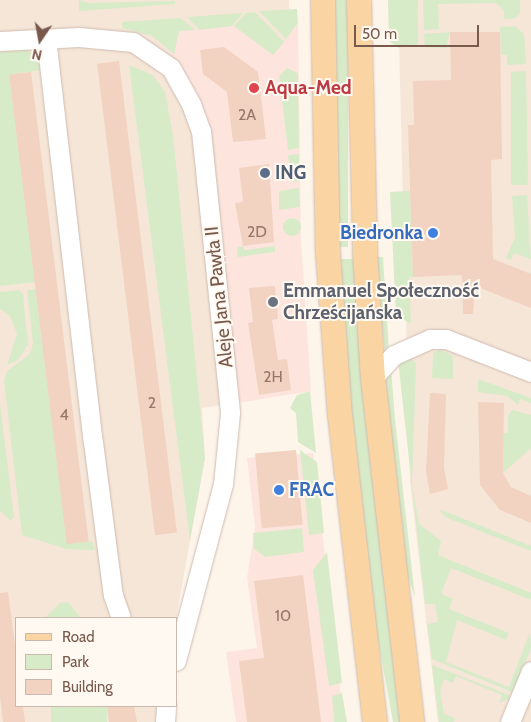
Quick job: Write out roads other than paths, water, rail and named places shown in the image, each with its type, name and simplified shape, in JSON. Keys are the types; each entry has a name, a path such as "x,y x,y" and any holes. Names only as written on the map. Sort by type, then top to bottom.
{"main road":[{"path":"323,0 328,252 340,415 375,722"},
{"path":"359,0 365,252 373,378 412,722"}],"street":[{"path":"46,38 94,451 113,595 121,617"},
{"name":"Aleje Jana Pawła II","path":"0,41 46,38 111,38 133,42 153,53 171,68 182,84 201,131 230,413 223,484 178,653"},
{"path":"373,378 394,355 421,341 446,339 531,372"},
{"path":"510,722 531,670"},
{"path":"165,722 166,707"}],"place":[{"name":"Aqua-Med","path":"254,88"},
{"name":"ING","path":"265,173"},
{"name":"Biedronka","path":"433,233"},
{"name":"Emmanuel Społeczność Chrześcijańska","path":"273,302"},
{"name":"FRAC","path":"279,490"}]}
